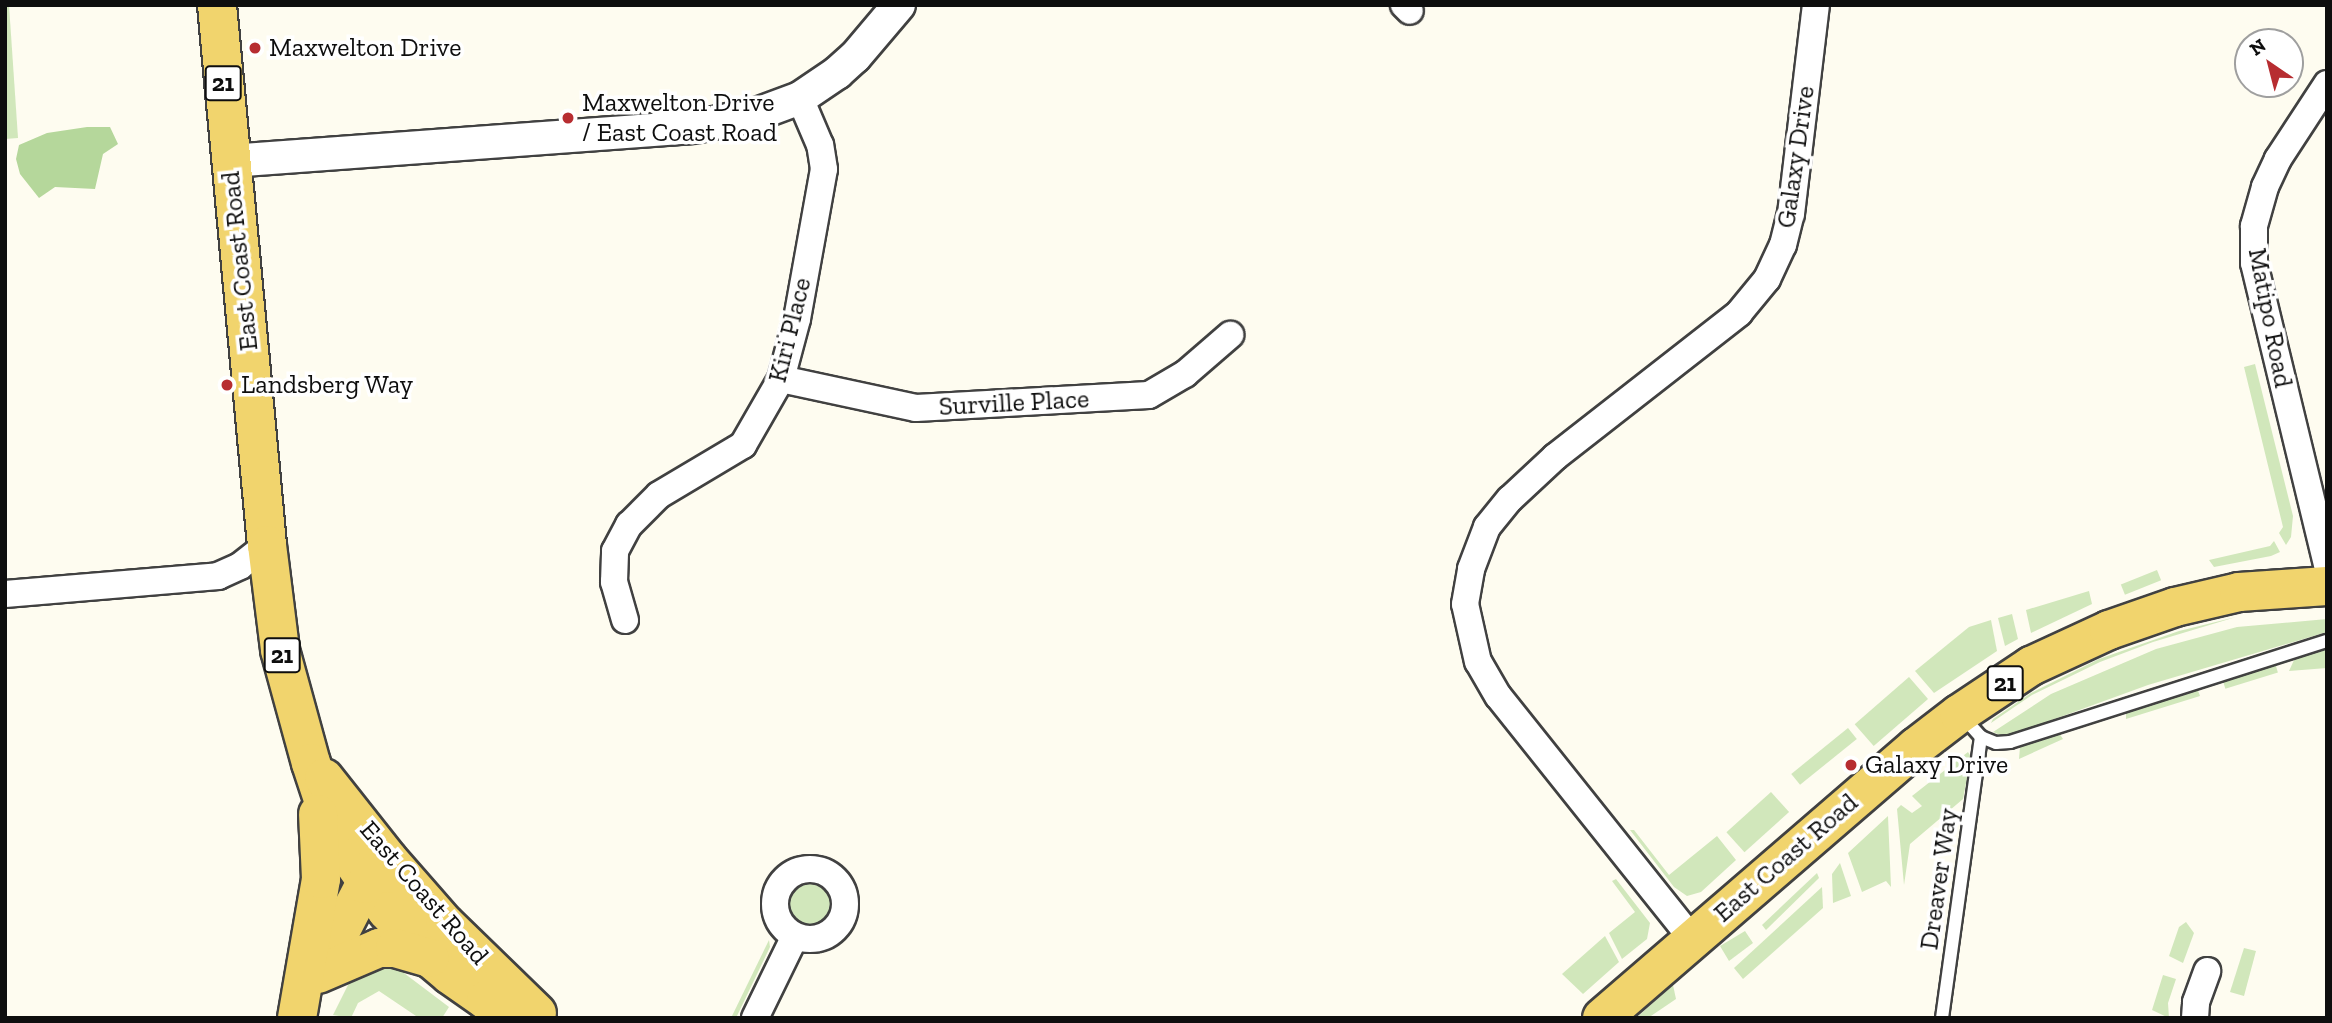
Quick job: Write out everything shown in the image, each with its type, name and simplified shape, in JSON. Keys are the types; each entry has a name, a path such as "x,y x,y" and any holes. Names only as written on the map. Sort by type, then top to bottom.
{"main road":[{"name":"East Coast Road","path":"217,5 267,545 280,650 335,836 467,947 542,1018"},
{"name":"East Coast Road","path":"1602,1018 1898,762 1970,725 2032,666 2109,630 2148,616 2239,592 2327,586"},
{"path":"297,1018 321,879 319,819 312,763"},
{"name":"East Coast Road","path":"377,872 430,958 486,1000 522,1018"},
{"path":"297,1018 318,974 377,872"},
{"path":"318,974 379,948 395,948 430,958"}],"street":[{"path":"230,161 694,127 757,114 800,98 855,57 899,5"},
{"name":"Galaxy Drive","path":"1693,940 1498,696 1478,662 1469,634 1465,604 1471,569 1487,527 1510,499 1555,457 1739,313 1766,279 1783,245 1791,214 1816,5"},
{"name":"Matipo Road","path":"2327,84 2278,159 2265,187 2255,226 2254,263 2327,565"},
{"name":"Kiri Place","path":"625,620 614,582 615,551 629,525 659,495 743,445 781,379 797,319 824,169 820,145 800,98"},
{"name":"Surville Place","path":"781,379 927,408 1149,395 1185,374 1230,335"},
{"path":"5,594 218,576 240,566 267,545"},
{"path":"755,1018 795,936"},
{"path":"2194,1018 2196,1002 2207,971"}],"lane":[{"path":"1970,725 1996,743 2010,742 2327,641"},
{"name":"Dreaver Way","path":"1942,1018 1970,725"}],"green space":[{"path":"5,5 9,5 18,138 5,139"},
{"path":"87,127 110,127 118,144 103,154 95,189 55,187 39,198 20,174 16,159 19,145 47,133"},
{"path":"2255,364 2293,516 2291,537 2286,545 2279,533 2283,527 2244,367"},
{"path":"2274,541 2280,552 2271,556 2214,567 2209,560 2270,546"},
{"path":"2157,570 2161,580 2125,595 2121,585"},
{"path":"2089,591 2092,604 2031,633 2026,610"},
{"path":"2012,614 2018,639 2005,646 1998,618"},
{"path":"2236,617 2153,642 2100,662 2032,695 1991,723 2031,693 2099,659 2179,631"},
{"path":"2327,619 2327,632 2148,685 2005,737 1993,732 2051,694 2156,649 2237,627"},
{"path":"1991,620 1997,651 1934,693 1915,671 1969,627"},
{"path":"2327,649 2327,668 2289,671 2295,658"},
{"path":"2275,663 2278,673 2225,689 2222,679"},
{"path":"1909,677 1928,699 1874,746 1855,724"},
{"path":"2197,688 2200,696 2126,719 2126,712"},
{"path":"1848,728 1857,739 1800,785 1791,774"},
{"path":"2059,733 2063,739 2019,759 2020,747"},
{"path":"1968,752 1971,757 1963,799 1910,844 1904,885 1897,809 1901,805 1912,813 1922,806 1912,796"},
{"path":"1771,792 1789,812 1744,852 1726,832"},
{"path":"1888,816 1891,887 1886,881 1862,892 1848,853"},
{"path":"1630,830 1634,830 1669,875 1717,836 1736,860 1701,892 1687,896 1674,887"},
{"path":"1840,863 1851,896 1833,903 1832,874"},
{"path":"1817,873 1819,878 1766,930 1762,925"},
{"path":"1616,879 1650,923 1647,939 1622,959 1609,933 1635,912 1612,881"},
{"path":"810,883 825,889 831,904 825,919 810,925 795,919 789,904 795,889"},
{"path":"1822,887 1823,908 1743,979 1734,968"},
{"path":"2186,922 2194,933 2183,963 2169,956 2179,927"},
{"path":"1745,931 1753,943 1729,961 1720,946"},
{"path":"1605,936 1619,962 1583,994 1562,974"},
{"path":"769,940 770,947 736,1018 731,1018"},
{"path":"2244,948 2256,951 2244,996 2230,992"},
{"path":"370,966 396,967 449,1007 442,1018 419,1018 379,991 358,1003 351,1018 333,1015 349,983"},
{"path":"2163,975 2176,979 2168,1003 2169,1018 2152,1010"},
{"path":"1673,985 1676,999 1648,1018 1636,1018"}],"place":[{"name":"Maxwelton Drive","path":"255,48"},
{"name":"Maxwelton Drive / East Coast Road","path":"568,118"},
{"name":"Landsberg Way","path":"227,385"},
{"name":"Galaxy Drive","path":"1851,765"}]}
